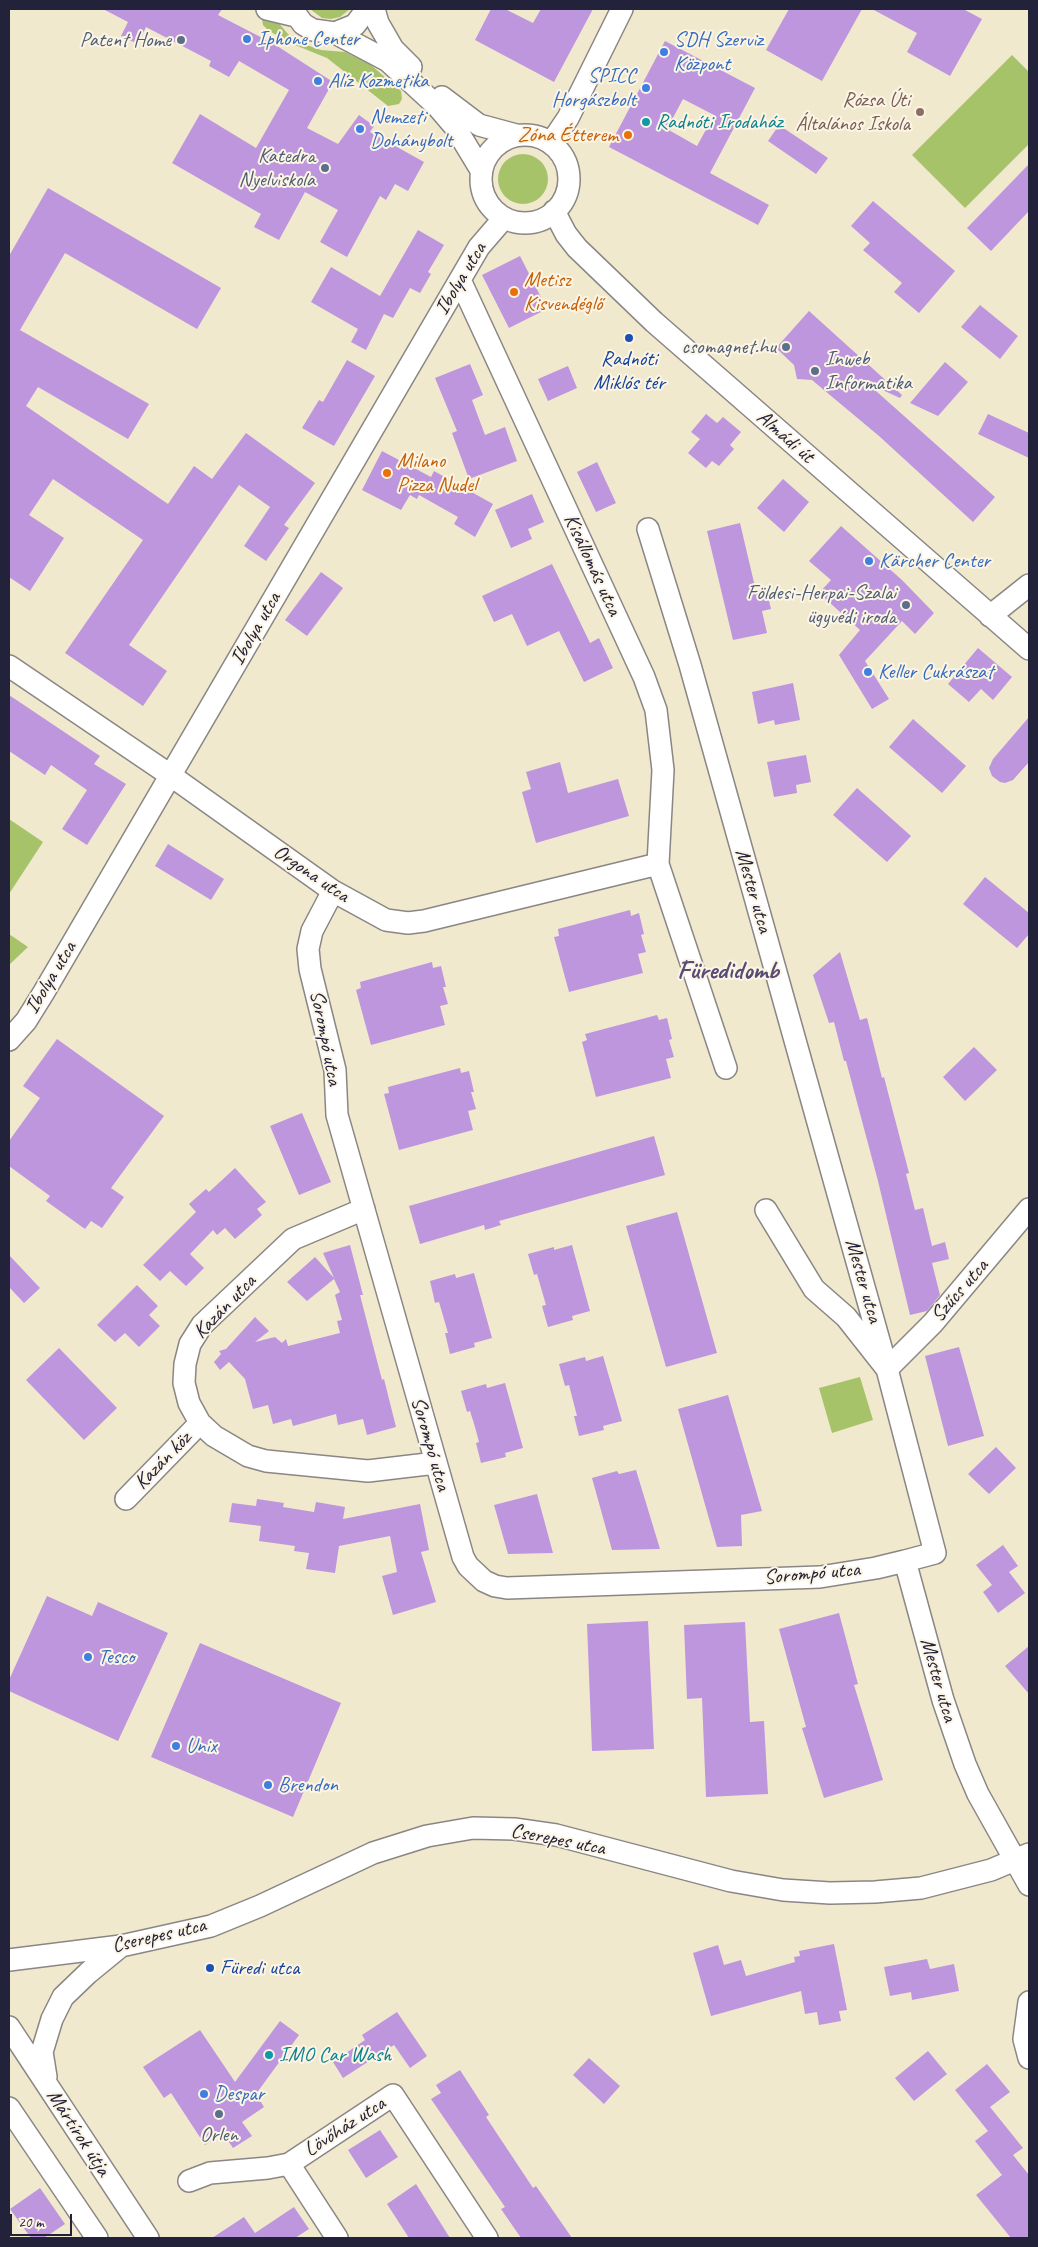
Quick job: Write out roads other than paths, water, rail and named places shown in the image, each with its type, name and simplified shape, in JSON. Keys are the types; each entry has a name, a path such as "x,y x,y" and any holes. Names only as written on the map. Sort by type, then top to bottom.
{"street":[{"path":"267,9 294,12 303,24 313,30 335,33 388,61 437,106 455,127 481,170"},
{"path":"335,33 355,25 367,9"},
{"path":"374,9 378,23 394,49 438,94 479,125 516,136"},
{"path":"551,143 568,118 622,9"},
{"path":"530,135 551,143 563,156 569,179 567,191 562,202 543,219 517,222 504,218 493,209 485,198 481,184 481,170 488,154 500,142 516,136 530,135"},
{"name":"Almádi út","path":"554,211 566,234 577,248 654,322 1029,649"},
{"name":"Ibolya utca","path":"9,1040 26,1021 44,992 460,280 487,236 504,218"},
{"name":"Kisállomás utca","path":"460,280 644,677 656,710 663,770 658,864"},
{"name":"Mester utca","path":"648,529 690,665 887,1369 935,1552 905,1561 943,1700 965,1764 978,1794 1022,1858 1029,1885"},
{"path":"990,616 1029,585"},
{"name":"Orgona utca","path":"9,666 170,775 333,891 386,920 408,923 658,864"},
{"path":"658,864 726,1068"},
{"name":"Sorompó utca","path":"333,891 312,931 308,949 310,969 335,1070 336,1105 340,1125 462,1557 475,1574 495,1586 508,1588 820,1577 905,1561"},
{"name":"Kazán utca","path":"364,1209 293,1239 202,1325 190,1344 185,1364 184,1383 189,1403 200,1423 230,1448 266,1461 368,1470 436,1462"},
{"name":"Szűcs utca","path":"887,1369 933,1323 1029,1209"},
{"name":"Mester utca","path":"766,1210 814,1289 846,1317 887,1369"},
{"name":"Kazán köz","path":"126,1499 200,1423"},
{"name":"Cserepes utca","path":"9,1960 122,1946 211,1926 260,1906 373,1853 426,1836 473,1828 514,1829 556,1835 731,1881 783,1890 830,1893 921,1888 952,1882 1022,1858"},
{"path":"46,2083 42,2052 52,2019 63,1997 88,1973 122,1946"},
{"path":"1029,2002 1024,2039 1029,2058"},
{"name":"Mártírok útja","path":"9,2027 148,2238"},
{"name":"Lövőház utca","path":"189,2181 210,2173 268,2168 289,2164 392,2095 487,2238"},
{"path":"9,2108 97,2238"},
{"path":"289,2164 337,2238"}],"place":[{"name":"Iphone Center","path":"247,39"},
{"name":"Patent Home","path":"181,40"},
{"name":"SDH Szerviz Központ","path":"664,52"},
{"name":"Alíz Kozmetika","path":"318,81"},
{"name":"SPICC Horgászbolt","path":"646,88"},
{"name":"Rózsa Úti Általános Iskola","path":"920,112"},
{"name":"Radnóti Irodaház","path":"646,122"},
{"name":"Nemzeti Dohánybolt","path":"360,129"},
{"name":"Zóna Étterem","path":"628,135"},
{"name":"Katedra Nyelviskola","path":"325,168"},
{"name":"Metisz Kisvendéglő","path":"514,292"},
{"name":"Radnóti Miklós tér","path":"629,338"},
{"name":"csomagnet.hu","path":"786,347"},
{"name":"Inweb Informatika","path":"815,371"},
{"name":"Milano Pizza Nudel","path":"387,473"},
{"name":"Kärcher Center","path":"869,561"},
{"name":"Földesi-Herpai-Szalai ügyvédi iroda","path":"906,605"},
{"name":"Keller Cukrászat","path":"868,672"},
{"name":"Tesco","path":"88,1657"},
{"name":"Unix","path":"176,1746"},
{"name":"Brendon","path":"268,1785"},
{"name":"Füredi utca","path":"210,1968"},
{"name":"IMO Car Wash","path":"269,2055"},
{"name":"Despar","path":"204,2094"},
{"name":"Orlen","path":"219,2114"}],"district":[{"name":"Füredidomb","path":"728,971"}]}
